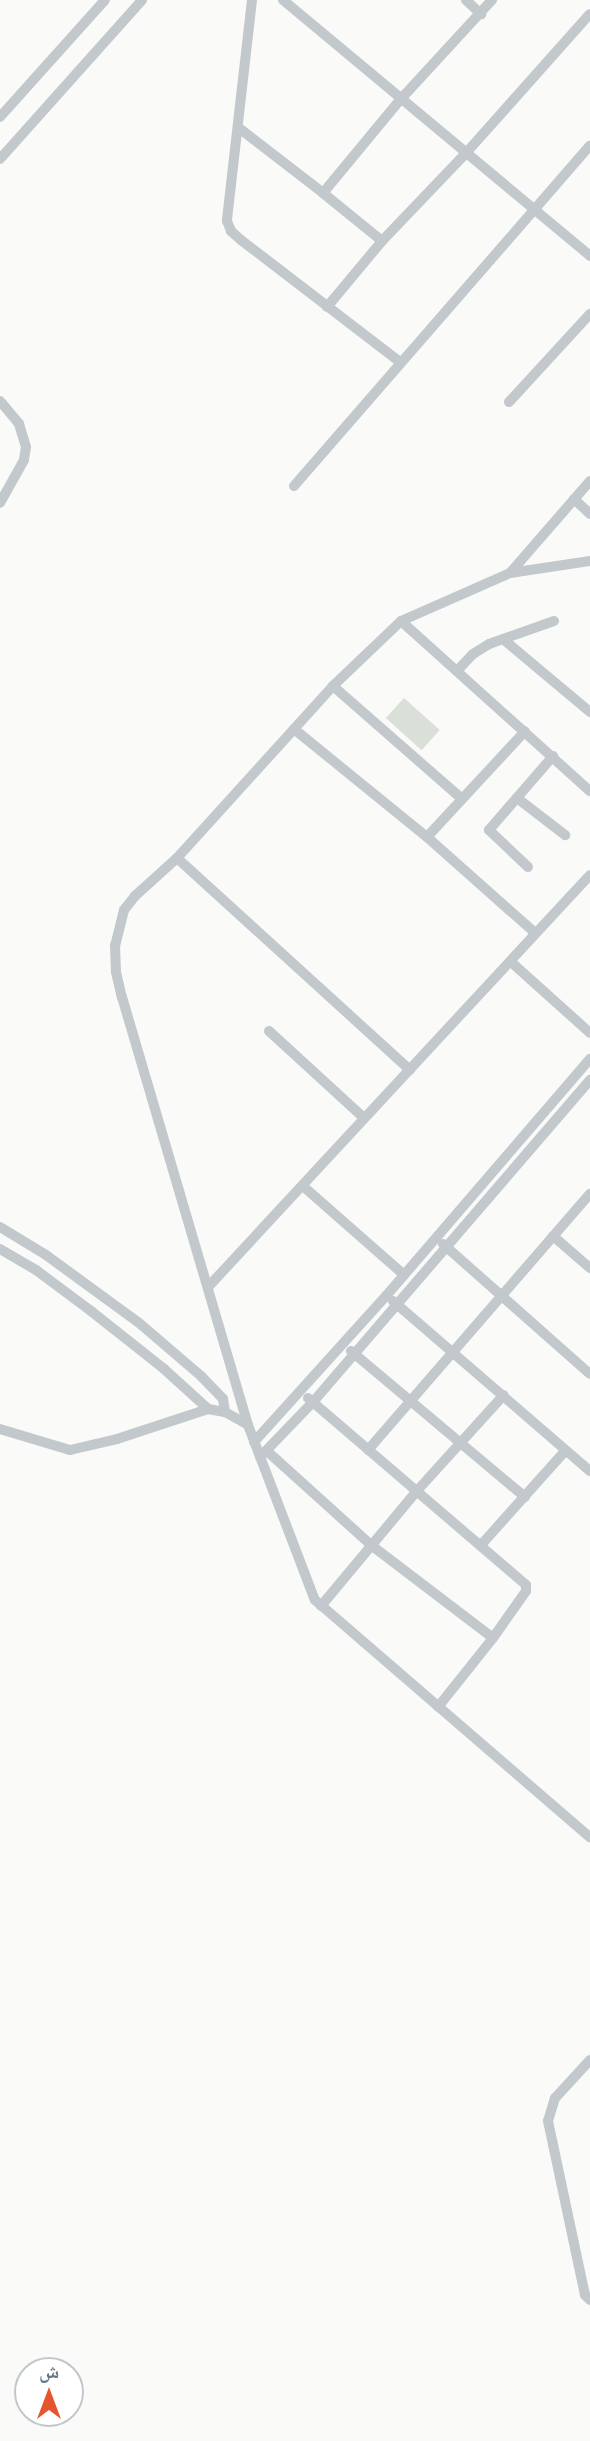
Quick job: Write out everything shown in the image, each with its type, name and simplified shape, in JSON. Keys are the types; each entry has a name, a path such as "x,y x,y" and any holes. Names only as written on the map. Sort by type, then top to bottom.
{"street":[{"path":"0,117 105,0"},
{"path":"0,159 142,0"},
{"path":"252,0 239,128 226,210 231,231 400,362"},
{"path":"283,0 590,256"},
{"path":"466,0 481,14"},
{"path":"323,193 400,100 492,0"},
{"path":"327,307 382,241 466,153 590,14"},
{"path":"239,128 382,241"},
{"path":"293,486 590,146"},
{"path":"509,402 590,314"},
{"path":"0,401 19,424 26,447 24,460 0,503"},
{"path":"510,573 590,481"},
{"path":"574,499 590,514"},
{"path":"494,1638 371,1545 264,1454 254,1442 116,972 115,945 124,910 135,896 177,858 333,686 401,621 510,573 590,561"},
{"path":"401,621 589,787"},
{"path":"457,671 473,654 503,639 554,621"},
{"path":"503,639 590,712"},
{"path":"333,686 462,799"},
{"path":"294,729 427,837 536,933"},
{"path":"427,837 525,731"},
{"path":"528,867 490,834 492,826 553,756"},
{"path":"517,797 565,835"},
{"path":"177,858 410,1070"},
{"path":"209,1286 590,875"},
{"path":"512,962 590,1033"},
{"path":"269,1031 363,1117"},
{"path":"254,1442 386,1296 590,1059"},
{"path":"264,1454 313,1402 590,1080"},
{"path":"512,1150 522,1159"},
{"path":"304,1186 404,1275"},
{"path":"368,1450 590,1195"},
{"path":"0,1227 46,1255 138,1322 201,1376 223,1399 225,1412"},
{"path":"553,1236 590,1268"},
{"path":"436,1238 590,1374"},
{"path":"0,1249 36,1270 91,1311 163,1368 208,1409"},
{"path":"386,1296 590,1471"},
{"path":"343,1345 525,1497"},
{"path":"301,1391 415,1493 481,1545 526,1587 494,1638 438,1707"},
{"path":"321,1606 415,1493 504,1395"},
{"path":"0,1429 70,1450 117,1439 208,1409 225,1412 248,1425"},
{"path":"481,1545 566,1450"},
{"path":"264,1454 312,1594 321,1606 590,1837"},
{"path":"590,2060 555,2098 548,2122 585,2295 590,2300"}],"shaded area":[{"path":"404,698 440,730 422,750 386,718"}]}
